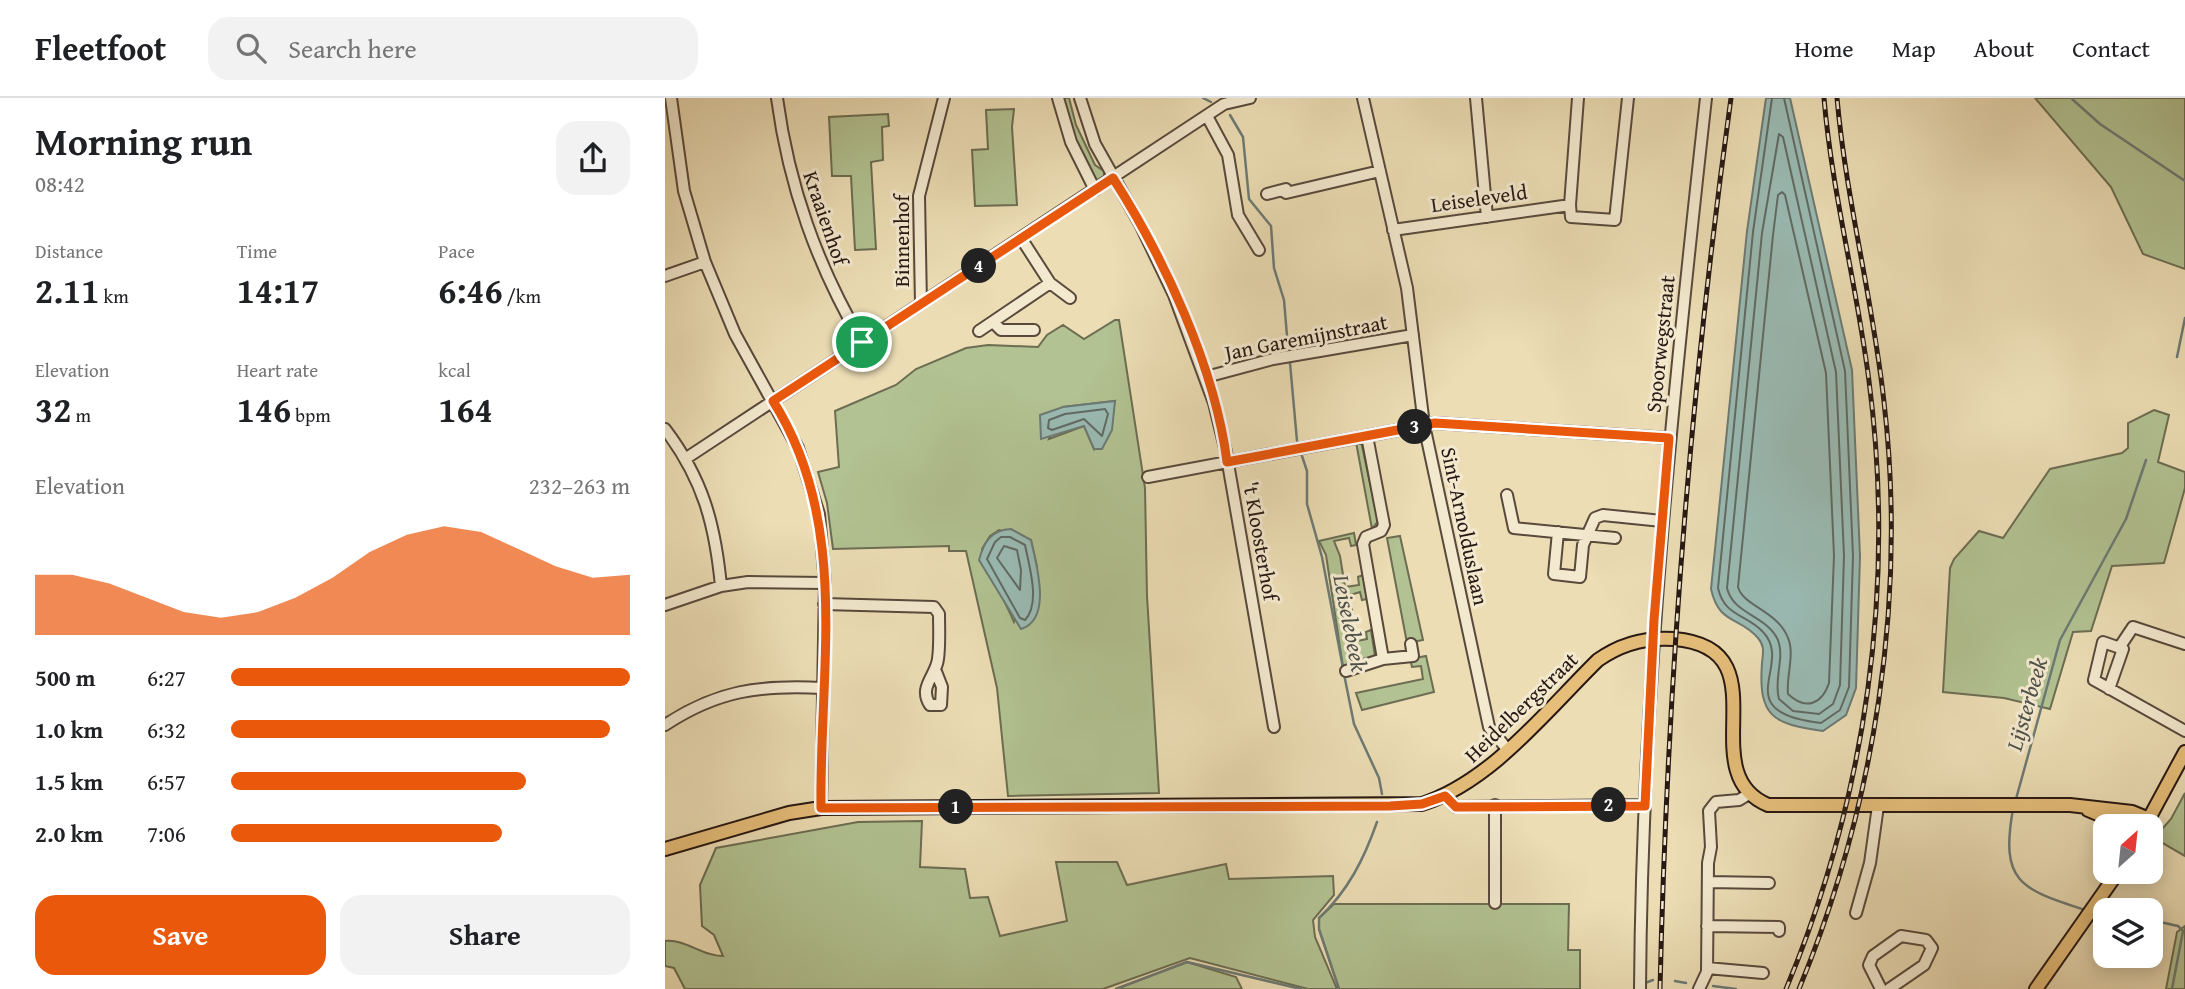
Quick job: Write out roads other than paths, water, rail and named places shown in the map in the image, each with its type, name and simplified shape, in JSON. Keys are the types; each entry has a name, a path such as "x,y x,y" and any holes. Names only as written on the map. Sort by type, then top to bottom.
{"main road":[{"name":"Heidelbergstraat","path":"665,849 789,813 821,808 1422,804 1445,796 1484,771 1598,660 1618,648 1654,637"},
{"path":"1654,637 1700,643 1725,664 1735,691 1733,757 1749,794 1768,805 2070,805 2135,814"},
{"path":"2151,814 2185,752"},
{"path":"2070,805 2094,814"},
{"path":"2036,989 2110,884"}],"street":[{"path":"671,98 684,191 705,262 735,334 794,438 813,489 821,526 825,583 821,808"},
{"name":"Kraaienhof","path":"777,98 789,172 804,224 826,278 862,342"},
{"name":"Binnenhof","path":"921,304 919,195 944,98"},
{"path":"1058,98 1071,142 1094,190"},
{"name":"'t Kloosterhof","path":"1080,98 1095,144 1149,240 1206,377 1227,462 1274,727"},
{"path":"685,458 1229,101 1250,98"},
{"name":"Sint-Arnolduslaan","path":"1363,98 1407,288 1424,425 1489,727 1507,749"},
{"path":"1476,98 1487,217"},
{"path":"1578,98 1571,217 1615,220 1628,98"},
{"name":"Spoorwegstraat","path":"1640,986 1645,806 1662,521 1706,98"},
{"path":"1207,116 1228,155 1238,215 1259,250"},
{"path":"1267,194 1286,190 1286,193 1380,172"},
{"name":"Leiseleveld","path":"1394,230 1570,205"},
{"path":"1021,238 1050,283 1070,298"},
{"path":"665,276 705,262"},
{"path":"979,331 1050,283"},
{"path":"993,322 1001,330 1034,330"},
{"name":"Jan Garemijnstraat","path":"1206,377 1273,359 1413,335"},
{"path":"1148,477 1435,423 1669,438"},
{"path":"665,429 685,458 709,510 716,536 721,586"},
{"path":"1367,436 1384,525 1379,533 1366,537 1363,544 1383,659"},
{"path":"1507,495 1514,528 1615,538"},
{"path":"1558,532 1554,574 1580,577 1583,545 1598,516 1662,521"},
{"path":"665,605 721,586 748,582 825,583"},
{"path":"824,604 933,607 939,614 938,659 935,669"},
{"path":"2119,648 2133,627 2185,644"},
{"path":"2109,689 2123,649 2103,642 2094,680 2109,689 2185,731"},
{"path":"1346,671 1383,659 1413,656 1411,643"},
{"path":"665,725 688,710 729,693 775,687 822,688"},
{"path":"1699,989 1707,968 1711,807 1720,800 1739,800 1749,794"},
{"path":"1445,796 1456,807 1645,806"},
{"path":"1495,805 1495,903"},
{"path":"1856,913 1870,863 1878,807"},
{"path":"1708,882 1769,883"},
{"path":"1707,926 1779,927 1779,931"},
{"path":"1880,989 1869,965 1873,956 1901,936 1926,940 1932,948 1928,961 1889,989"},
{"path":"1707,968 1763,973"}],"water":[{"path":"1766,98 1790,98 1852,370 1860,556 1856,688 1846,715 1823,731 1792,725 1772,715 1766,706 1761,681 1762,644 1751,631 1724,615 1711,589 1747,231"},
{"path":"1115,401 1112,430 1102,449 1094,449 1084,426 1041,439 1040,415 1063,407"},
{"path":"1011,529 1031,540 1040,590 1037,614 1031,623 1021,629 979,560 989,538 998,532"}],"waterway":[{"name":"Leiselebeek","path":"1203,98 1211,102"},
{"name":"Leiselebeek","path":"2071,98 2100,124 2185,181"},
{"name":"Leiselebeek","path":"1230,115 1243,137 1249,199 1271,226 1274,268 1284,300 1288,348"},
{"name":"Lijsterbeek","path":"2177,357 2185,318"},
{"name":"Leiselebeek","path":"1290,363 1297,441"},
{"name":"Leiselebeek","path":"1302,456 1307,471 1307,504 1322,557 1343,668"},
{"name":"Lijsterbeek","path":"2016,799 2060,640 2126,519 2146,460"},
{"name":"Leiselebeek","path":"1344,674 1354,724 1379,778 1382,794"},
{"name":"Lijsterbeek","path":"2013,809 2010,853 2013,868 2020,879 2045,896 2085,910"},
{"name":"Leiselebeek","path":"1339,989 1319,929 1319,918 1354,874 1377,822"},
{"name":"Lijsterbeek","path":"2163,923 2178,926 2183,931 2172,989"},
{"name":"Lijsterbeek","path":"1116,989 1187,962 1301,989"},
{"name":"Lijsterbeek","path":"1645,983 1653,980"},
{"name":"Lijsterbeek","path":"1675,981 1686,983"},
{"name":"Lijsterbeek","path":"1713,986 1736,989"}],"railway":[{"path":"1660,989 1668,766 1683,542 1692,431 1731,98"},
{"path":"1786,989 1814,916 1837,842 1855,767 1868,691 1876,614 1879,536 1869,381 1833,169 1824,98"},
{"path":"1799,989 1848,848 1865,775 1879,701 1891,551 1890,477 1884,402 1837,98"}]}
